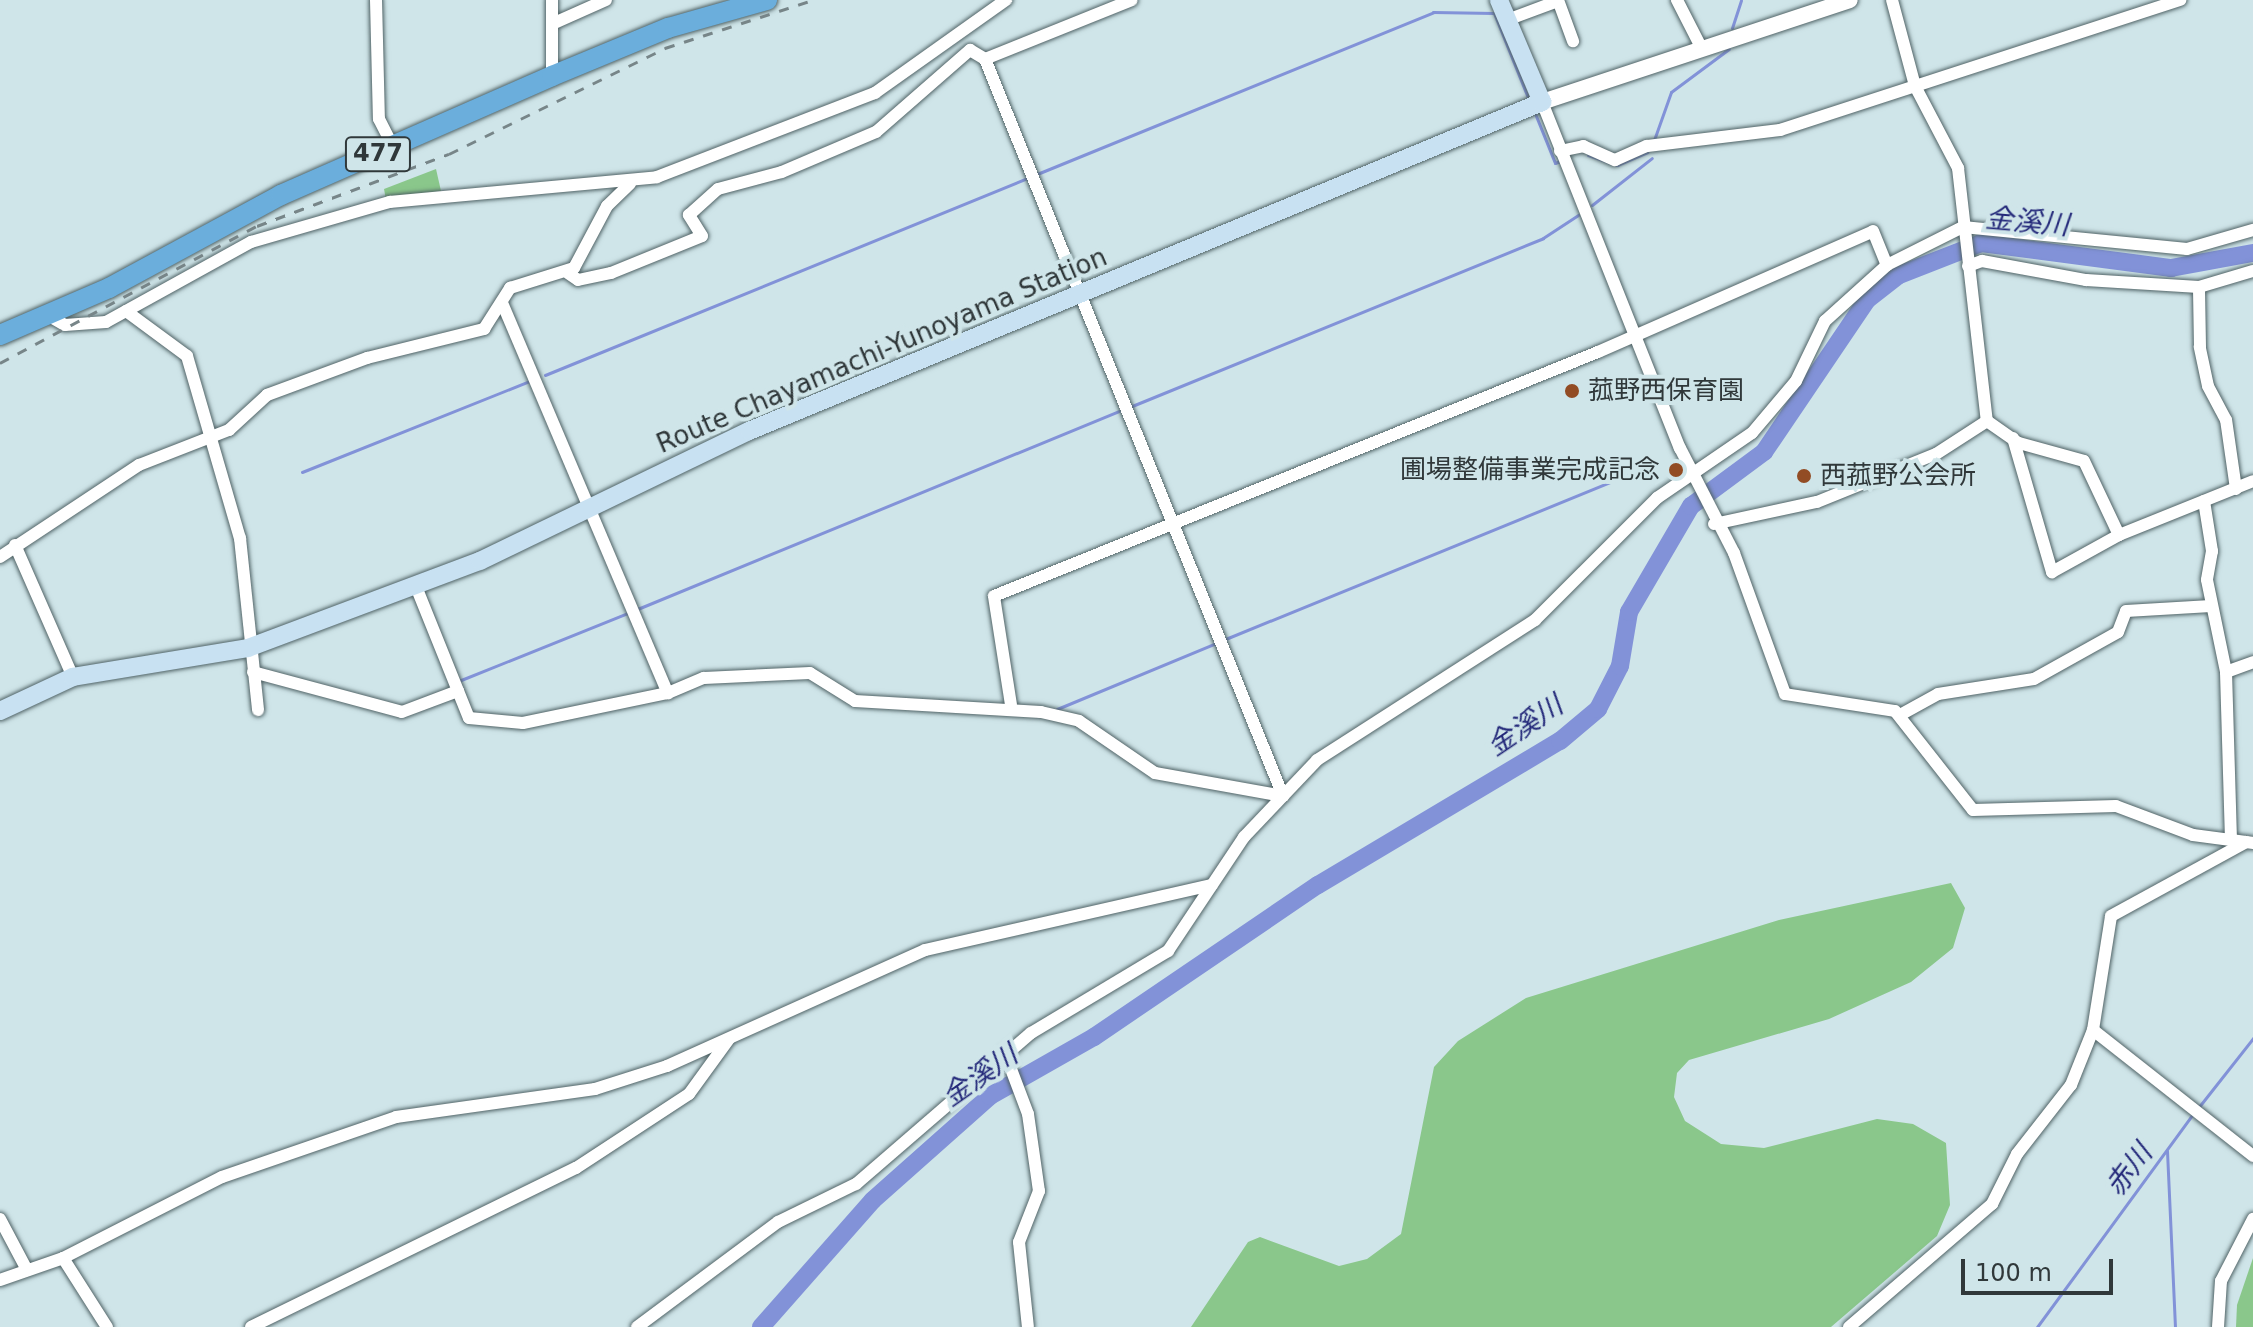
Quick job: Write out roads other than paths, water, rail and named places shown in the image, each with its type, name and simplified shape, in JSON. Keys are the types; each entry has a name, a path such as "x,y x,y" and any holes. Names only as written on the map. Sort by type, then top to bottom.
{"highway":[{"name":"477","path":"0,335 51,317 281,195 552,76 668,28 762,1"}],"main road":[{"path":"1499,0 1535,105"},
{"name":"Route Chayamachi-Yunoyama Station","path":"0,711 73,677 248,648 415,584 592,509 749,431 1535,105"}],"street":[{"path":"376,0 379,119 393,147"},
{"path":"552,0 552,76"},
{"path":"552,24 605,0"},
{"path":"51,317 93,325 126,311 251,242 353,211 630,184 875,93 1006,0"},
{"path":"985,59 1132,0"},
{"path":"1677,0 1702,49"},
{"path":"1850,0 1535,105 1562,157 1713,522 1734,553 1785,694 1900,715 1938,694 2034,679 2118,632 2126,611 2211,606"},
{"path":"1892,0 1915,86 1958,168 1987,421 2013,438 2084,461 2119,535"},
{"path":"1562,157 1583,146 1615,160 1653,146 1780,130 2180,0"},
{"path":"1507,20 1558,1 1573,41"},
{"path":"568,273 578,280 611,273 702,236 689,215 724,185 782,172 876,132 970,50 985,59 1030,177 1283,796"},
{"path":"0,557 139,465 229,430 267,395 367,358 484,329 503,305 510,288 568,273 607,206 630,184"},
{"path":"637,1327 778,1222 856,1184 1006,1056 1168,951 1212,885 1283,796 1352,733 1548,610 1634,517 1694,478 1752,433 1796,381 1825,321 1887,265 1963,231 2187,249 2253,230"},
{"path":"1011,705 994,596 1873,231 1887,265"},
{"path":"1967,264 1982,261 2086,280 2199,287 2253,271"},
{"path":"2199,287 2200,347 2208,386 2226,420 2236,489"},
{"path":"503,305 668,693"},
{"path":"126,311 187,356 206,440 240,538 248,648 258,710"},
{"path":"1713,522 1817,502 1936,454 1987,421"},
{"path":"2013,438 2052,572 2119,535 2253,481"},
{"path":"2204,501 2211,606 2226,672 2231,840"},
{"path":"15,545 73,677"},
{"path":"415,584 469,718 523,723 668,693 704,678 810,673 855,701 913,709 1011,705 1079,721 1155,773 1283,796"},
{"path":"2226,672 2253,662"},
{"path":"253,672 402,712 458,691"},
{"path":"1900,715 1973,810 2116,806 2193,835 2250,843"},
{"path":"1849,1327 1992,1204 2017,1154 2071,1085 2093,1030 2111,916 2250,843"},
{"path":"0,1280 63,1258 222,1177 396,1117 595,1089 729,1039 925,950 1212,885"},
{"path":"2093,1030 2253,1156"},
{"path":"251,1327 576,1168 689,1094 729,1039"},
{"path":"1006,1056 1028,1114 1039,1191 1019,1242 1028,1327"},
{"path":"0,1219 27,1270"},
{"path":"2218,1327 2221,1281 2253,1219"},
{"path":"63,1258 107,1327"}],"waterway":[{"path":"1732,28 1741,0"},
{"path":"1037,174 1433,12 1494,13 1529,100"},
{"path":"1654,140 1671,92 1729,49"},
{"path":"1534,111 1555,163 1563,160"},
{"path":"1588,155 1617,165 1647,152"},
{"path":"1592,205 1652,158"},
{"path":"545,375 1030,177"},
{"path":"1132,406 1543,238 1578,215"},
{"name":"金溪川","path":"761,1327 873,1200 990,1096 1094,1037 1318,885 1560,741 1598,709 1620,666 1629,612 1691,506 1764,452 1867,300 1899,275 1981,243 2171,268 2253,253"},
{"path":"302,472 532,380"},
{"path":"635,610 1119,411"},
{"path":"1223,640 1641,469"},
{"path":"461,680 628,613"},
{"path":"1057,709 1216,643"},
{"name":"赤川","path":"2198,1108 2253,1038"},
{"name":"赤川","path":"2037,1327 2193,1114"},
{"path":"2167,1151 2175,1327"}],"railway":[{"path":"0,363 257,226 449,154 665,48 813,0"}],"place":[{"name":"菰野西保育園","path":"1572,391"},
{"name":"圃場整備事業完成記念","path":"1676,470"},
{"name":"西菰野公会所","path":"1804,476"}]}
